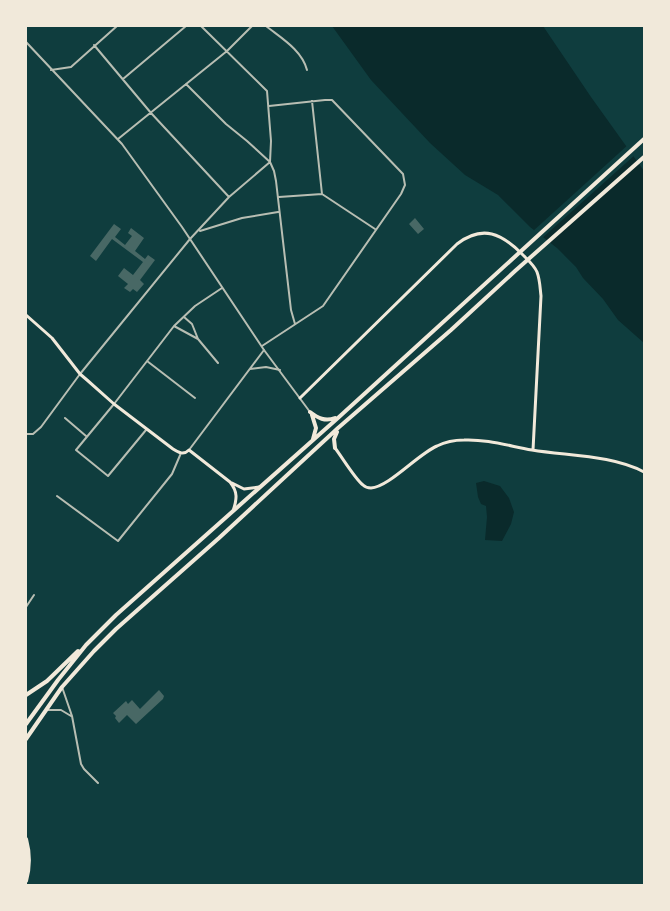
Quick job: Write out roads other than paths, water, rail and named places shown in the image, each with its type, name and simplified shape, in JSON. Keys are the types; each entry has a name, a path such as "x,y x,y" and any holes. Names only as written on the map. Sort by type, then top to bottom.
{"highway":[{"path":"26,695 47,681 154,580 339,417 645,139"},
{"path":"26,739 62,687 100,644 338,428 452,330 515,271 645,157"},
{"path":"310,412 323,420 339,417"},
{"path":"310,412 316,428 313,440"},
{"path":"335,448 334,439 338,428"},
{"path":"318,447 327,444 335,448"},
{"path":"26,724 86,645"},
{"path":"26,839 29,864 26,881"},
{"path":"26,852 26,866"}],"main road":[{"path":"300,398 457,244 469,236 489,233 502,237 533,265 540,282 533,450"},
{"path":"26,315 52,338 80,374 114,404 173,449 183,453 189,450 230,482 244,489 261,486"},
{"path":"335,448 361,484 364,487 373,488 394,477 431,449 446,442 473,440 626,464 645,472"},
{"path":"230,482 237,496 232,513"}],"street":[{"path":"51,70 69,68 117,26"},
{"path":"123,80 186,26"},
{"path":"26,434 33,434 41,427 80,374 190,239 229,197 270,162 271,141 266,89 201,26"},
{"path":"118,139 227,51 252,26"},
{"path":"266,26 300,55 308,70"},
{"path":"26,42 118,139 310,412"},
{"path":"94,45 151,113 229,197"},
{"path":"186,84 226,124 270,162 279,197 291,310 296,324"},
{"path":"189,450 250,369 263,348 323,306 401,194 405,184 404,174 330,100 269,106"},
{"path":"312,101 322,194"},
{"path":"279,197 322,194 375,229"},
{"path":"197,232 242,218 280,212"},
{"path":"147,429 108,476 76,450 174,326 195,306 222,288"},
{"path":"183,317 192,324 198,339 219,363"},
{"path":"174,326 198,339"},
{"path":"147,361 195,398"},
{"path":"250,369 266,367 280,370"},
{"path":"65,418 87,437"},
{"path":"57,496 118,541 172,474 183,453"},
{"path":"26,606 34,595"},
{"path":"62,687 72,716 81,764 98,783"},
{"path":"45,710 62,710 72,716"}],"water":[{"path":"332,26 543,26 644,171 644,343 618,320 576,267 557,248 530,227 498,195 465,175 430,143 371,80"},
{"path":"484,481 500,486 509,498 514,512 511,524 502,541 485,540 486,506 481,504 476,483"}]}
